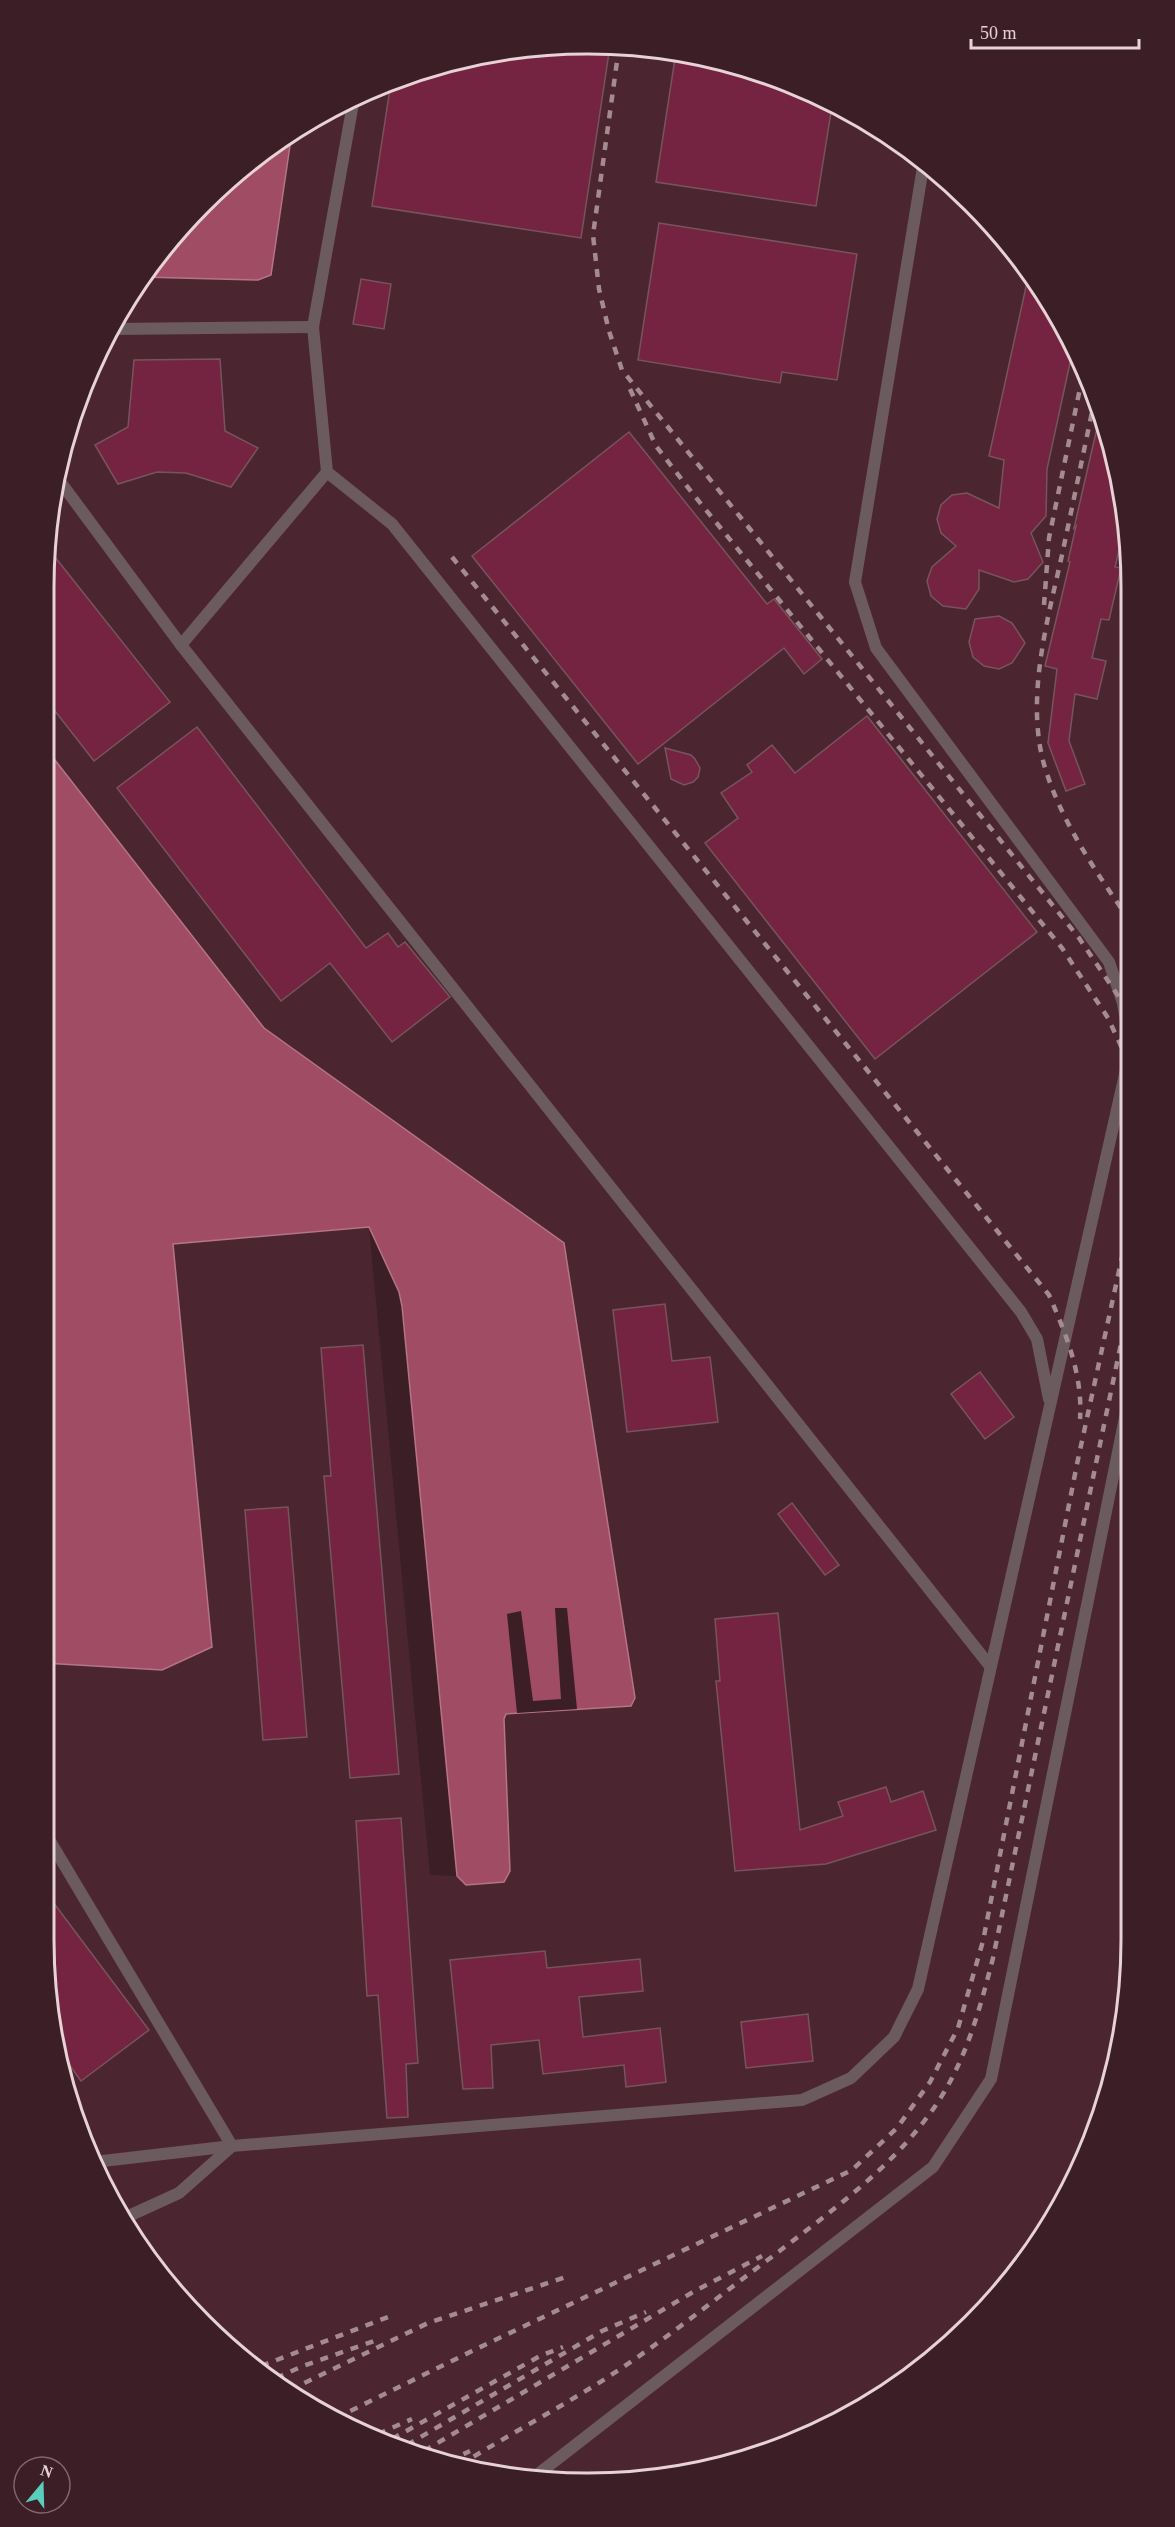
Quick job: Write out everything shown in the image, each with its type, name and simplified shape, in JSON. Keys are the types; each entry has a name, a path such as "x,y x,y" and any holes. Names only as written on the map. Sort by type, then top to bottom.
{"lane":[{"path":"181,645 327,472 313,327 352,109"},
{"path":"922,172 855,582 876,648 1108,962 1121,998"},
{"path":"121,329 313,327"},
{"path":"327,472 392,524 1021,1312 1037,1339 1050,1403"},
{"path":"64,486 181,645 990,1666"},
{"path":"103,2161 232,2146 802,2100 850,2078 894,2037 918,1989 1121,1092"},
{"path":"542,2471 933,2167 991,2079 1121,1437"},
{"path":"54,1849 232,2146"},
{"path":"131,2215 179,2193 232,2146"}],"shaded area":[{"path":"553,55 622,55 692,64 726,72 792,95 854,125 912,164 965,210 1011,263 1050,321 1093,416 1111,483 1120,553 1121,588 1121,1940 1120,1974 1111,2044 1093,2111 1050,2206 1011,2264 965,2317 912,2363 854,2402 759,2445 692,2463 622,2472 588,2473 553,2472 483,2463 416,2445 383,2432 321,2402 291,2383 236,2341 210,2317 164,2264 144,2236 125,2206 95,2144 82,2111 64,2044 55,1974 54,1940 54,1657 211,1647 173,1244 369,1227 430,1875 503,1878 492,1717 564,1243 264,1028 54,759 55,553 64,483 72,449 95,383 125,321 154,277 258,280 271,275 290,145 321,125 383,95 416,82 483,64"},
{"path":"290,145 271,275 258,280 154,277 210,210 236,186"},
{"path":"54,759 264,1028 564,1243 635,1698 631,1706 506,1714 504,1719 510,1871 504,1882 466,1885 457,1876 402,1306 399,1292 369,1227 173,1244 212,1647 162,1670 54,1664"}],"pier":[{"path":"555,1608 567,1608 577,1709 517,1713 507,1614 521,1611 533,1701 561,1699"}],"building":[{"path":"553,55 609,55 581,238 372,206 389,92 416,82 483,64"},
{"path":"675,62 726,72 759,82 831,113 816,206 656,182"},
{"path":"659,223 857,254 837,380 782,372 780,383 638,360"},
{"path":"361,279 391,284 384,329 353,324"},
{"path":"1026,285 1050,321 1070,362 1047,469 1046,516 1031,533 1043,562 1028,579 1014,582 979,570 979,589 966,609 943,606 931,596 927,581 932,567 956,546 941,533 937,519 941,505 952,495 967,493 999,508 1004,460 989,456"},
{"path":"220,359 225,431 258,448 231,487 186,473 157,472 118,484 95,445 128,427 134,360"},
{"path":"1097,429 1111,483 1119,548 1115,567 1120,568 1120,570 1109,620 1101,619 1092,658 1106,661 1097,699 1075,694 1069,741 1085,784 1066,791 1048,743 1057,669 1045,666 1070,562 1068,561 1076,526 1074,528"},
{"path":"629,432 767,604 774,599 822,659 804,674 784,648 638,764 472,556"},
{"path":"55,557 170,702 94,761 54,710"},
{"path":"999,616 1012,623 1025,643 1012,663 999,669 984,666 973,657 969,642 975,619"},
{"path":"867,716 1037,932 875,1059 705,843 738,818 721,793 752,772 747,765 772,745 795,773"},
{"path":"197,727 366,948 388,933 398,947 405,942 450,997 392,1042 330,963 281,1001 117,788"},
{"path":"665,748 691,755 695,759 700,768 698,777 693,782 684,785 671,779"},
{"path":"665,1304 672,1361 710,1357 718,1422 627,1432 613,1310"},
{"path":"363,1345 399,1774 350,1778 324,1476 331,1476 321,1348"},
{"path":"980,1372 1014,1417 985,1439 951,1394"},
{"path":"792,1503 839,1565 825,1575 778,1514"},
{"path":"288,1507 307,1737 263,1740 245,1510"},
{"path":"778,1613 800,1830 843,1816 838,1802 886,1787 891,1802 923,1791 936,1830 826,1864 735,1871 716,1681 720,1681 715,1619"},
{"path":"401,1818 418,2063 406,2064 408,2117 387,2118 378,1995 367,1996 356,1821"},
{"path":"54,1903 149,2030 81,2081 69,2064 64,2044 55,1974"},
{"path":"545,1951 547,1968 640,1959 643,1991 579,1997 583,2037 660,2028 666,2082 626,2087 624,2065 543,2074 539,2040 491,2045 493,2088 463,2089 450,1960"},
{"path":"808,2014 813,2061 746,2068 741,2022"}],"railway":[{"path":"618,55 593,235 599,289 609,331 622,370 1079,938 1121,1000"},
{"path":"1044,605 1049,538 1081,385"},
{"path":"630,389 656,446 1062,948 1108,1018 1121,1046"},
{"path":"1092,413 1045,635 1037,690 1037,718 1046,771 1061,810 1092,865 1121,908"},
{"path":"452,557 1049,1295 1072,1355 1079,1387 1080,1419"},
{"path":"344,2414 852,2170 897,2128 930,2082 958,2028 983,1941 1077,1464 1121,1262"},
{"path":"469,2460 580,2394 642,2354 854,2193 909,2140 950,2083 968,2043 993,1958 1121,1343"},
{"path":"428,2449 693,2292 762,2256"},
{"path":"297,2387 428,2323 569,2276"},
{"path":"411,2443 602,2331 646,2312"},
{"path":"265,2364 388,2317"},
{"path":"281,2376 374,2341"},
{"path":"396,2437 540,2356 563,2347"},
{"path":"383,2432 412,2419"},
{"path":"457,2457 470,2451"}]}
